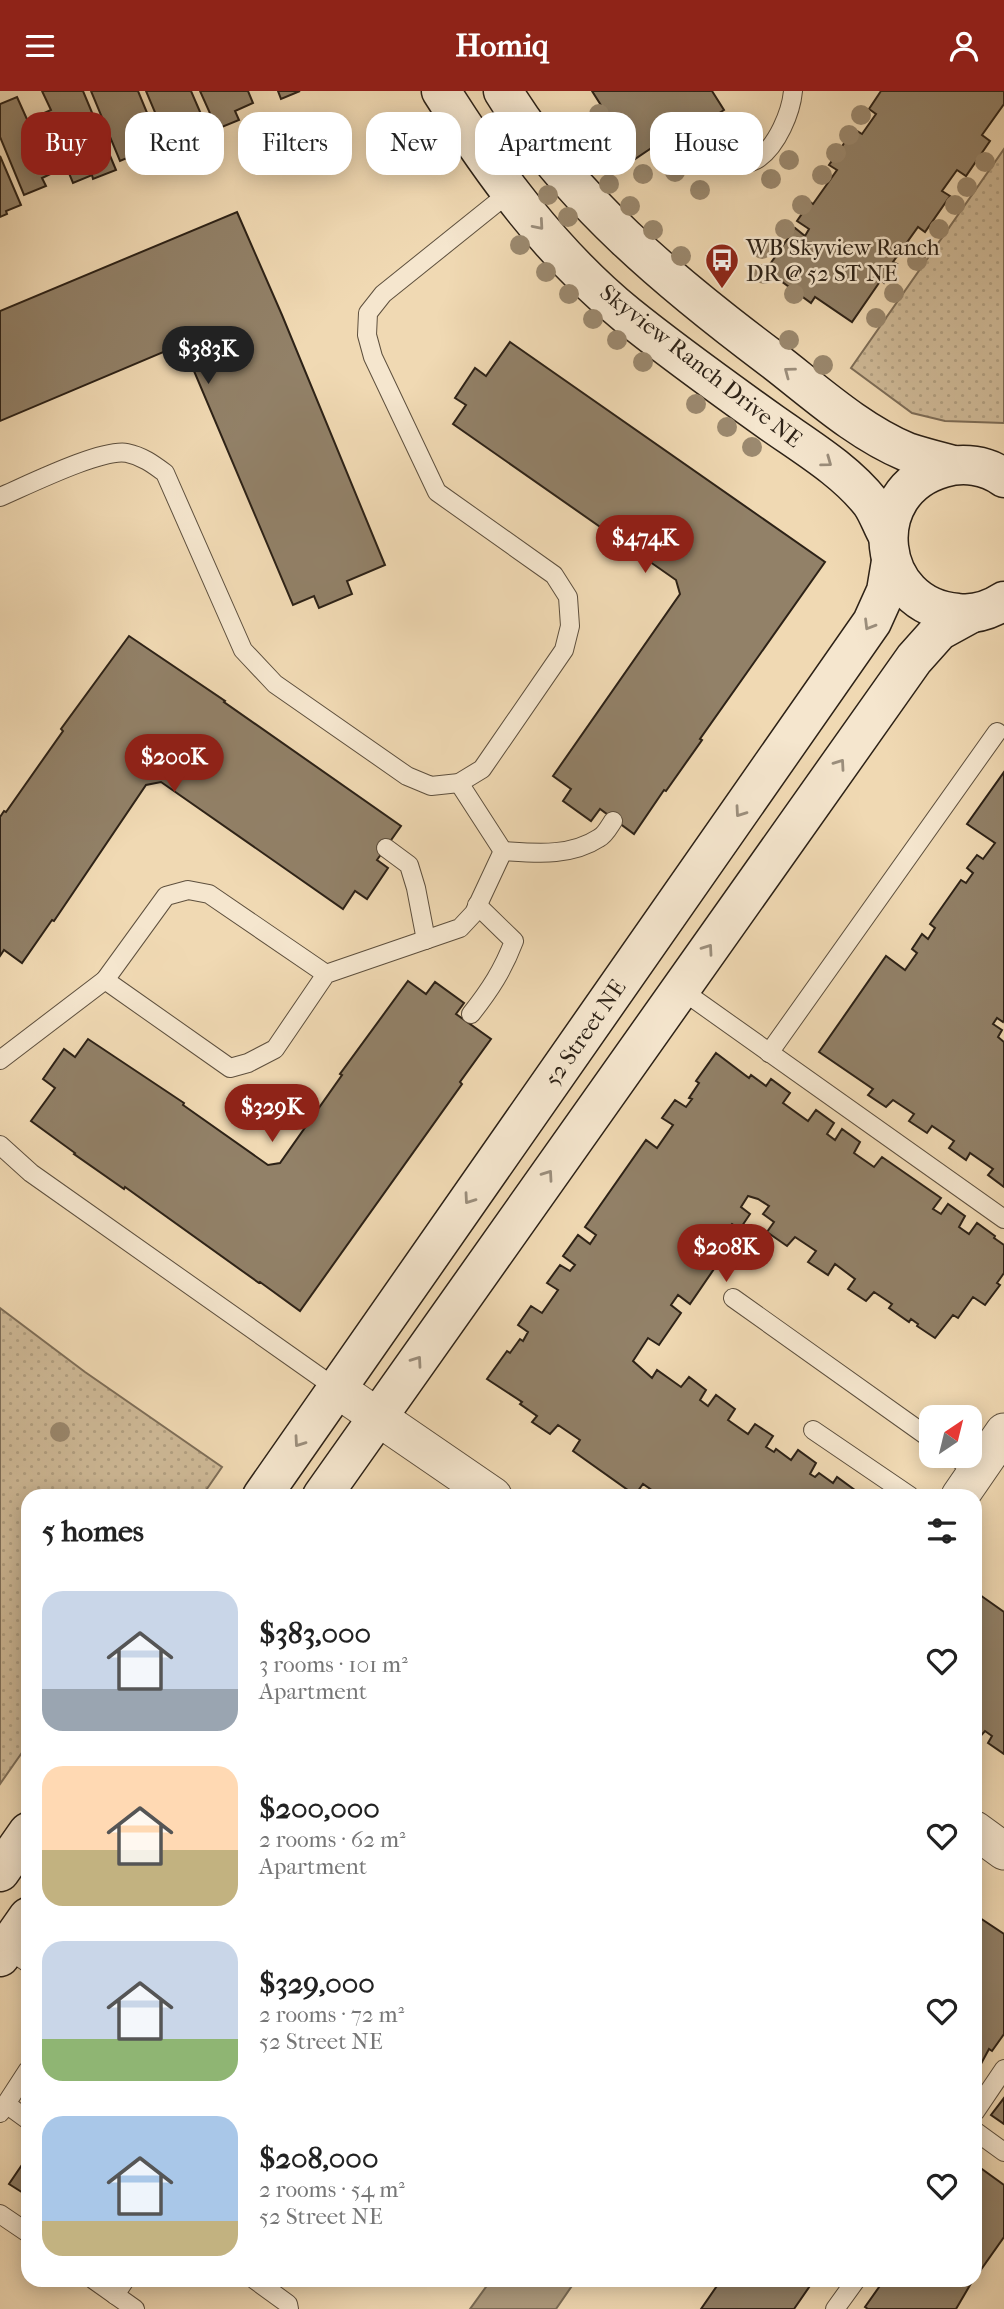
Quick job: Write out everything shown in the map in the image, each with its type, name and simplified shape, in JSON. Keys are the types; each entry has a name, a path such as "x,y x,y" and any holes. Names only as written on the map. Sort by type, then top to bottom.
{"street":[{"name":"Skyview Ranch Drive NE","path":"441,91 510,192 568,258 625,313 711,380 834,467 872,504 902,584 914,596 929,607 946,612 993,609"},
{"path":"503,91 567,175 608,221 667,278 865,429 908,452 953,465 976,466 998,473 1004,478"},
{"name":"52 Street NE","path":"267,1489 872,622 886,591 891,516 900,498 914,482 931,471 953,465"},
{"path":"327,1489 914,659 939,631 993,609"},
{"path":"337,1389 483,1489"},
{"path":"963,1475 1004,1432"},
{"path":"982,1835 1004,1851"},
{"path":"0,1872 21,1842"},
{"path":"11,1956 21,1933"}],"lane":[{"path":"763,153 782,130 793,91"},
{"path":"0,497 100,456 125,452 150,461 165,473 243,650 275,684 407,776 431,786 458,783 482,769 564,650 570,626 568,597 554,575 437,492 373,357 367,334 368,313 383,294 510,192"},
{"path":"769,1053 997,732"},
{"path":"458,783 502,852"},
{"path":"502,852 549,854 576,849 601,837 613,821"},
{"path":"386,848 409,865 426,940"},
{"path":"105,980 230,1068 248,1063 275,1049 326,974 460,928 474,913 502,852"},
{"path":"0,1060 105,980 166,896 188,890 209,894 326,974"},
{"path":"471,1014 503,969 514,941 477,905"},
{"path":"680,989 1004,1219"},
{"path":"0,1145 30,1173 337,1389"},
{"path":"733,1298 919,1430"},
{"path":"813,1430 900,1489"},
{"path":"982,2102 1004,2069"},
{"path":"21,2081 3,2109 21,2117"},
{"path":"982,2136 1004,2152"},
{"path":"0,2214 21,2228"},
{"path":"265,2287 288,2304 289,2309"},
{"path":"835,2309 851,2287"},
{"path":"120,2288 135,2309"}],"shaded area":[{"path":"1004,149 1004,423 945,421 912,413 851,368"},
{"path":"0,1308 85,1372 222,1467 207,1489 21,1489 21,1754 0,1784"},
{"path":"486,2287 571,2287 556,2309 470,2309"}],"building":[{"path":"42,91 83,91 92,112 46,112 51,110"},
{"path":"91,91 138,91 147,112 125,112 125,159 120,161 111,139 111,112 100,112"},
{"path":"146,91 191,91 200,112 155,112"},
{"path":"200,91 248,91 253,103 235,111 238,120 224,126 224,112 209,112"},
{"path":"278,91 300,91 281,99"},
{"path":"592,91 712,91 724,110 650,112 650,149 636,158 636,112 605,112"},
{"path":"881,91 1004,91 1004,104 982,135 990,141 966,176 957,170 942,191 950,196 925,232 918,227 893,262 897,264 884,283 881,280 852,322 815,297 811,303 766,270 795,228 805,236 809,229 797,221 837,170 829,165 854,129 862,134 876,114 869,109"},
{"path":"17,97 24,112 21,112 21,175 48,175 42,178 46,186 24,195 0,137 0,104"},
{"path":"0,156 21,205 6,211 7,214 0,217"},
{"path":"111,158 116,170 111,172"},
{"path":"70,175 92,175 73,183"},
{"path":"237,212 385,565 347,581 352,594 319,608 314,596 293,605 186,352 175,347 0,421 0,311"},
{"path":"510,342 825,562 634,834 600,809 591,821 563,801 571,789 553,776 680,594 676,580 453,424 466,405 455,398 475,368 486,376"},
{"path":"129,636 401,826 377,860 388,868 367,899 355,891 343,909 161,782 146,785 54,921 52,920 22,963 4,950 0,956 0,817"},
{"path":"1004,772 1004,1020 1003,1022 997,1018 993,1024 1002,1030 998,1037 1004,1042 1004,1187 988,1175 993,1169 970,1153 966,1160 949,1148 954,1141 932,1126 927,1133 909,1121 914,1114 893,1100 886,1107 868,1095 873,1089 819,1052 886,956 905,970 917,953 912,949 922,934 928,939 935,928 930,924 961,880 966,883 973,873 967,868 977,855 983,859 995,843 967,824"},
{"path":"408,981 426,994 435,982 464,1003 456,1014 491,1039 460,1082 462,1084 300,1311 74,1154 31,1121 55,1088 43,1079 64,1049 75,1057 88,1039 184,1103 183,1105 268,1165 280,1163 342,1075 340,1074"},
{"path":"716,1053 749,1078 751,1075 766,1086 771,1079 790,1093 783,1103 808,1121 816,1110 834,1123 827,1134 835,1140 842,1129 860,1142 854,1153 874,1167 882,1157 941,1198 933,1209 941,1214 948,1204 965,1216 959,1227 969,1234 977,1223 1004,1245 1004,1273 997,1283 1000,1285 985,1305 973,1297 958,1318 953,1315 935,1338 911,1319 909,1322 889,1308 892,1304 874,1292 866,1301 848,1289 855,1279 835,1264 828,1275 808,1262 816,1251 795,1237 787,1246 767,1232 774,1222 763,1214 769,1206 748,1196 741,1207 750,1214 740,1229 732,1224 724,1234 732,1240 719,1258 709,1252 702,1261 714,1269 690,1304 678,1295 671,1305 681,1313 659,1345 648,1338 633,1361 652,1378 657,1370 681,1387 689,1377 706,1390 700,1400 708,1406 716,1395 735,1409 728,1420 748,1434 755,1424 773,1436 766,1447 774,1452 776,1449 791,1460 798,1450 816,1463 810,1474 815,1477 819,1473 833,1483 837,1477 853,1489 650,1489 643,1484 639,1489 627,1489 573,1451 580,1440 558,1425 550,1434 532,1422 537,1416 520,1404 522,1402 487,1379 507,1351 510,1353 520,1339 523,1341 528,1332 518,1325 531,1306 542,1313 558,1290 547,1283 560,1265 570,1271 575,1265 563,1256 578,1235 590,1244 596,1235 585,1227 646,1140 657,1148 673,1125 662,1118 675,1100 686,1107 699,1083 696,1081"},
{"path":"982,1596 1004,1612 1004,1754 988,1743 992,1736 985,1731 982,1734"},
{"path":"982,1919 1004,1934 1004,2034 992,2051 989,2049 982,2062"},
{"path":"1004,2098 1004,2124 991,2115"},
{"path":"21,2166 21,2192 9,2184"},
{"path":"982,2169 1004,2185 1004,2237 982,2268"},
{"path":"716,2287 809,2287 794,2309 701,2309"},
{"path":"879,2287 969,2287 956,2309 865,2307"}],"place":[{"name":"WB Skyview Ranch DR @ 52 ST NE","path":"722,290"}]}
